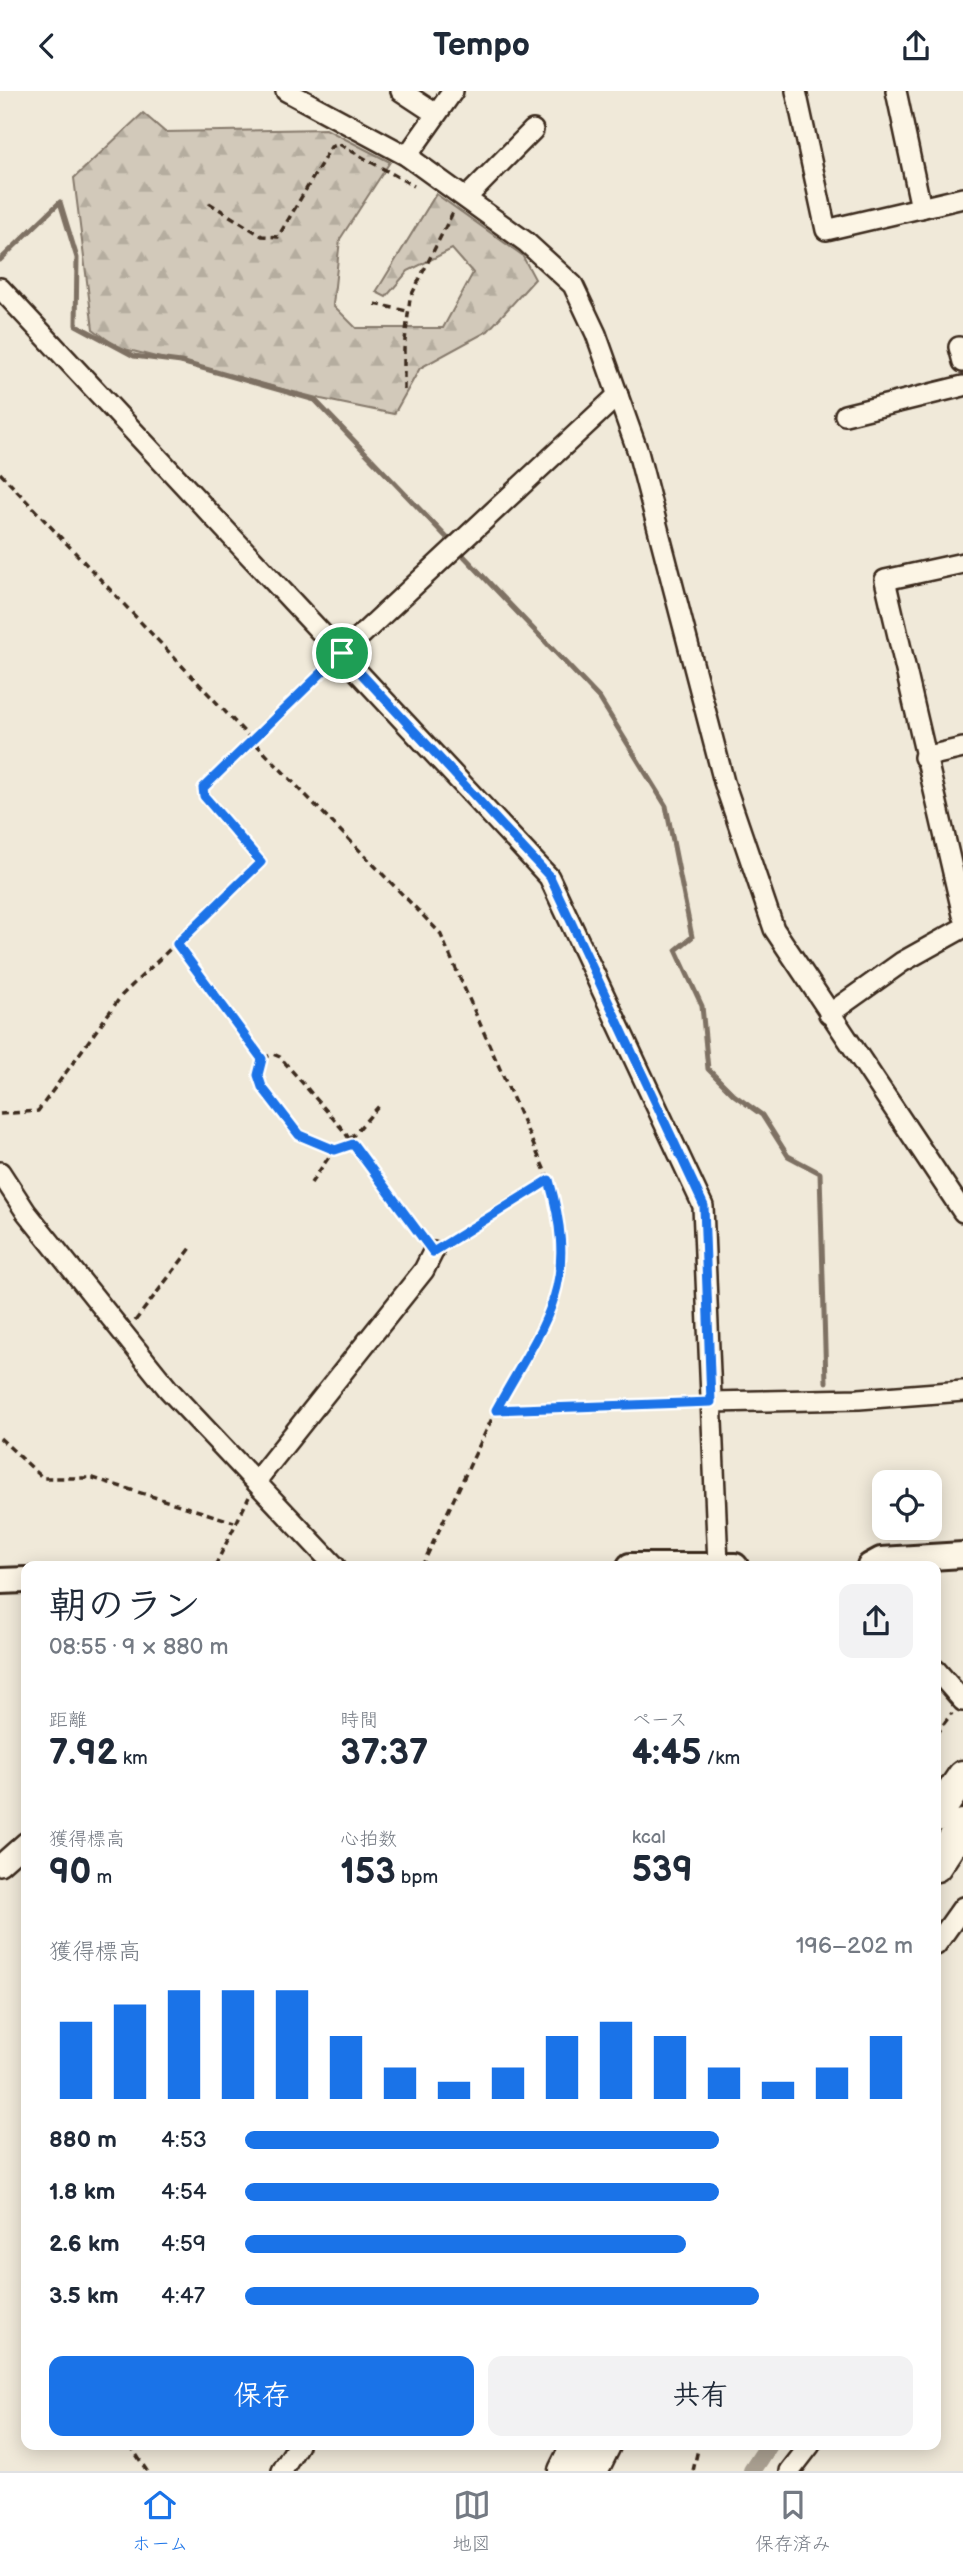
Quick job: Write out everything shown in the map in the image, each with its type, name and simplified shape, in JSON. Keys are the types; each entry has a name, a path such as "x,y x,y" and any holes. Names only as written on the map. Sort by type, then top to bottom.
{"highway":[{"path":"941,1809 963,1776"},
{"path":"941,1858 963,1825"},
{"path":"564,2471 574,2450"},
{"path":"592,2471 602,2450"}],"main road":[{"path":"879,1561 963,1555"},
{"path":"0,1581 21,1580"}],"street":[{"path":"286,91 407,156 460,204 526,242 573,285 596,334 638,452 724,782 759,892 774,929 963,1212"},
{"path":"401,91 436,114"},
{"path":"407,156 453,91"},
{"path":"796,91 826,230 963,198"},
{"path":"895,91 921,208"},
{"path":"460,204 533,130"},
{"path":"0,288 550,877 704,1206 711,1402 727,1561"},
{"path":"845,415 963,386"},
{"path":"342,653 618,395"},
{"path":"963,563 885,580 924,757 963,915"},
{"path":"924,757 963,748"},
{"path":"829,1014 902,962 963,928"},
{"path":"0,1171 26,1212 168,1389 330,1561"},
{"path":"257,1483 424,1270 433,1252"},
{"path":"711,1402 859,1399 963,1391"},
{"path":"941,1676 962,1700"},
{"path":"0,1865 21,1846"},
{"path":"941,1938 963,1907"},
{"path":"282,2471 295,2450"},
{"path":"790,2471 806,2450"}],"path":[{"path":"209,203 262,236 278,237 331,147 339,144 424,192"},
{"path":"404,390 407,311 420,275 460,204 444,204"},
{"path":"375,304 407,311"},
{"path":"0,473 251,739 440,933 549,1180 563,1242 558,1287 545,1322 496,1410 424,1561"},
{"path":"0,1114 38,1111 110,1009 261,862 202,792 251,739 342,653"},
{"path":"177,944 262,1059 259,1081 304,1140 334,1150 353,1144"},
{"path":"262,1059 273,1054 280,1057 350,1139 433,1252 549,1180"},
{"path":"350,1139 379,1106"},
{"path":"311,1184 334,1150"},
{"path":"124,1336 191,1248"},
{"path":"496,1410 711,1402"},
{"path":"0,1438 44,1478 93,1478 234,1522"},
{"path":"217,1561 234,1522 257,1483"},
{"path":"941,1727 962,1700"},
{"path":"133,2450 147,2471"},
{"path":"693,2471 698,2450"}],"green space":[{"path":"143,113 165,132 326,129 390,162 340,239 333,305 356,328 443,328 473,273 452,249 408,271 386,297 376,292 436,194 522,255 535,279 488,331 420,368 394,414 321,399 117,347 93,329 74,178"}],"waterway":[{"path":"0,260 60,202 77,258 76,325 134,356 181,362 315,400 453,544"},
{"path":"459,551 600,699 666,806 692,937 676,950 702,1006 708,1069 734,1095 762,1115 788,1156 820,1173 826,1382"},
{"path":"752,2471 766,2450"}],"route":[{"path":"342,653 550,877 704,1206 711,1402 496,1410 545,1322 558,1287 563,1242 549,1180 433,1252 368,1168 353,1144 335,1150 311,1143 299,1135 259,1081 262,1059 177,944 261,862 204,796 203,788 342,653"}]}
